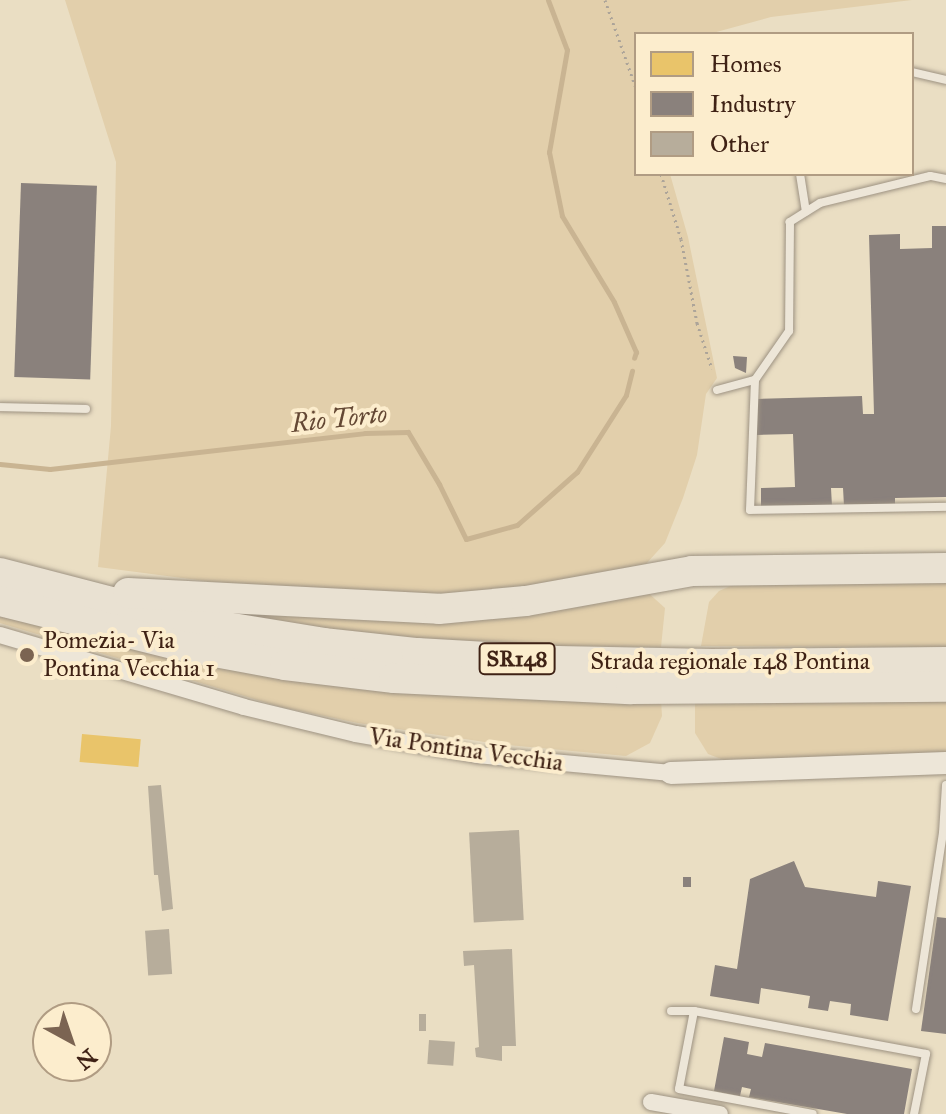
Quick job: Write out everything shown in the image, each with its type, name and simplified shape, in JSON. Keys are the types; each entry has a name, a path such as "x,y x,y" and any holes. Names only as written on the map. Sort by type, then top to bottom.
{"highway":[{"path":"53,589 439,609 517,602 692,571 946,568"},
{"path":"0,573 324,657"},
{"path":"0,601 177,645 324,657"},
{"name":"Strada regionale 148 Pontina","path":"324,657 461,657 710,677 946,687"},
{"name":"Strada regionale 148 Pontina","path":"710,677 946,662"}],"street":[{"name":"Via Pontina Vecchia","path":"0,635 230,703 356,734 489,756 671,773 946,763"},
{"path":"651,1102 720,1114"}],"lane":[{"path":"914,72 946,80"},
{"path":"800,176 806,212"},
{"path":"946,179 930,176 820,203 790,222 789,331 755,380 750,510 946,507"},
{"path":"717,390 755,380"},
{"path":"0,407 86,409"},
{"path":"916,1009 945,816 946,785"},
{"path":"671,1011 694,1011 926,1054 914,1114"},
{"path":"694,1011 679,1089 813,1114"}],"path":[{"path":"605,0 634,82"},
{"path":"662,176 681,239 697,323 712,369"}],"shaded area":[{"path":"65,0 912,0 771,17 716,32 634,32 634,176 671,176 688,237 717,378 706,394 697,455 665,543 646,564 561,583 424,599 213,582 98,567 111,426 116,162"},
{"path":"946,580 946,647 701,646 709,602 719,591 737,583"},
{"path":"645,590 665,608 661,647 495,645 349,632 243,616 244,604"},
{"path":"0,606 661,700 662,716 650,743 626,756 498,744 358,723 281,707 0,623"},
{"path":"695,697 946,697 946,756 724,760 708,754 695,733"}],"building: Homes":[{"path":"82,734 141,739 138,767 80,762"}],"building: Industry":[{"path":"21,183 97,186 90,380 14,377"},
{"path":"932,226 946,226 946,497 895,498 895,504 844,506 843,488 831,488 832,506 761,508 761,488 795,487 793,434 757,435 756,399 862,396 863,414 874,414 869,235 900,234 900,249 932,248"},
{"path":"733,356 747,357 746,373 735,368"},
{"path":"794,861 805,887 876,897 878,881 911,886 888,1021 850,1015 851,1004 830,1001 828,1011 808,1008 810,996 761,988 759,1004 710,996 715,965 737,969 750,879"},
{"path":"683,877 691,877 691,887 683,887"},
{"path":"937,917 946,918 946,1034 921,1031"},
{"path":"724,1037 749,1042 747,1054 762,1057 765,1043 912,1069 904,1114 847,1114 749,1097 751,1089 742,1087 740,1096 714,1091"}],"building: Other":[{"path":"161,785 173,909 162,911 158,875 154,875 148,786"},
{"path":"519,830 524,920 474,922 469,833"},
{"path":"169,929 172,974 148,976 145,931"},
{"path":"512,949 516,1046 502,1046 502,1061 476,1057 475,1048 479,1047 474,965 464,966 463,951"},
{"path":"419,1014 426,1014 426,1031 419,1031"},
{"path":"429,1040 455,1042 453,1066 427,1064"}],"waterway":[{"name":"Rio Torto","path":"548,0 567,50 549,152 562,216 614,302 636,352 634,358"},
{"name":"Rio Torto","path":"0,464 50,469 365,433 408,432 439,484 466,539 517,525 577,472 626,395 632,371"}],"place":[{"name":"Pomezia- Via Pontina Vecchia 1","path":"27,655"}]}
